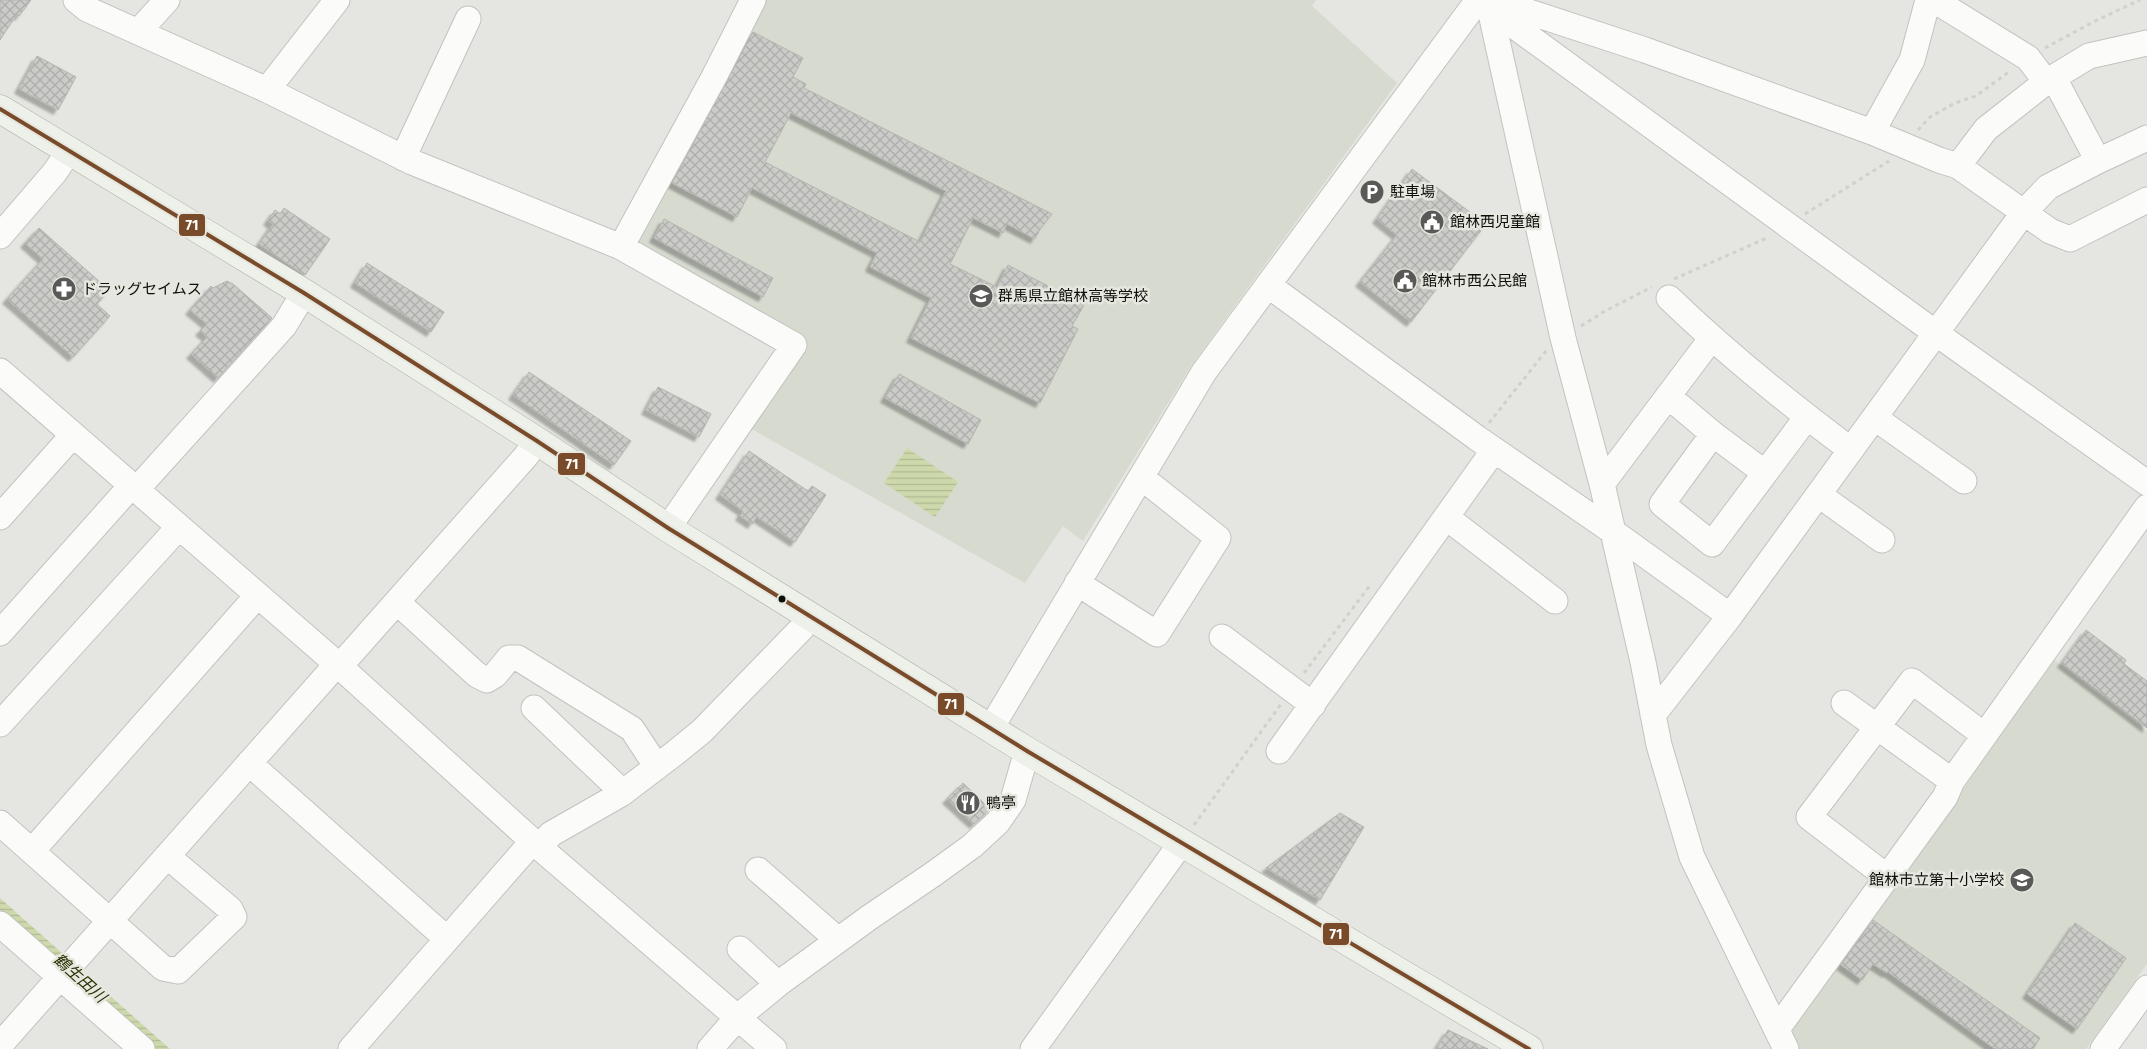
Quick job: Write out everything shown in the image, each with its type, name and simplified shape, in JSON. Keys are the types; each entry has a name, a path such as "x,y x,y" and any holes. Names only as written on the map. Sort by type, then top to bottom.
{"main road":[{"path":"0,109 304,293 537,440 668,528 991,728 1027,750 1186,836 1529,1049"}],"street":[{"path":"76,0 87,9 267,90 404,158 621,247 794,345 668,528"},
{"path":"138,32 167,0"},
{"path":"267,90 337,0"},
{"path":"621,247 714,77 753,0"},
{"path":"1872,132 1912,60 1928,0"},
{"path":"1934,0 2028,58 2050,80 2098,161"},
{"path":"1481,2 1520,9 1645,50 1904,144 1958,166 2050,231 2070,239 2147,200"},
{"path":"991,728 1204,372 1481,2"},
{"path":"1481,2 1937,334 2147,483"},
{"path":"1481,2 1563,338 1602,484 1643,662 1659,745 1692,857 1781,1039"},
{"path":"404,158 468,19"},
{"path":"1958,166 1986,129 2050,80 2089,56 2147,43"},
{"path":"1653,715 1730,616 2024,212 2048,187 2147,138"},
{"path":"0,236 55,172 69,151"},
{"path":"1268,285 1494,450 1730,616"},
{"path":"0,632 284,326 304,293"},
{"path":"1669,298 1711,338 1807,417 1851,450"},
{"path":"1602,484 1711,338"},
{"path":"1,375 73,435 336,664 536,844 774,1049"},
{"path":"1668,396 1713,434 1765,473"},
{"path":"1713,434 1662,504 1712,544 1807,417"},
{"path":"1875,418 1964,480"},
{"path":"0,517 73,435"},
{"path":"0,1045 336,664 347,658 526,456 537,440"},
{"path":"1279,751 1494,450"},
{"path":"1078,583 1157,634 1218,538 1141,477"},
{"path":"1819,495 1882,540"},
{"path":"1781,1039 1886,877 1945,797 1952,781 2147,507"},
{"path":"1446,517 1555,601"},
{"path":"0,724 178,528"},
{"path":"32,851 257,596"},
{"path":"396,602 477,675 487,680 495,675 509,658 518,658 632,730 657,767"},
{"path":"351,1049 447,939 536,844 621,794 702,731 802,628 809,616"},
{"path":"1222,637 1312,705"},
{"path":"1886,877 1809,817 1912,681 1984,736"},
{"path":"1844,703 1952,781"},
{"path":"534,708 614,784 621,794"},
{"path":"710,1049 738,1017 778,984 972,846 998,822 1013,800 1027,750"},
{"path":"249,763 447,939"},
{"path":"0,823 163,968 178,971 234,916 230,909 167,856"},
{"path":"1033,1049 1186,836"},
{"path":"758,870 838,940"},
{"path":"0,924 142,1049"},
{"path":"740,949 778,984"},
{"path":"2103,1049 2147,988"}],"path":[{"path":"1797,219 1861,177 1899,155 1904,144"},
{"path":"1487,425 1550,348"},
{"path":"1186,836 1291,689 1362,594"}],"shaded area":[{"name":"群馬県立館林高等学校","path":"761,0 1316,0 1312,6 1397,83 1189,369 1083,541 1063,526 1025,583 748,427 804,342 633,240"},
{"name":"館林市立第十小学校","path":"2053,659 2147,731 2147,964 2086,1049 1796,1049 1786,1027 1959,795"}],"water":[{"path":"907,448 958,482 935,517 884,483"},
{"name":"鶴生田川","path":"0,898 170,1049 152,1049 0,914"}],"building":[{"path":"0,0 31,0 19,16 17,14 0,40"},
{"path":"753,32 803,58 793,77 806,84 804,88 1052,214 1035,239 1007,224 1003,233 973,218 950,264 997,287 1008,265 1084,305 1072,326 1078,329 1040,403 911,338 931,298 870,267 877,253 752,188 737,217 672,183","holes":["791,113 946,191 920,242 765,162"]},
{"path":"37,56 76,77 58,110 19,89"},
{"path":"1412,169 1486,224 1411,322 1360,282 1397,235 1377,219"},
{"path":"284,208 330,239 305,275 259,244 273,224 268,221 275,210 280,214"},
{"path":"664,219 773,278 763,297 654,238"},
{"path":"39,228 109,290 97,304 110,316 73,357 7,299 43,259 25,243"},
{"path":"367,263 444,312 431,332 355,283"},
{"path":"227,281 272,318 218,378 191,354 207,337 200,331 207,324 190,310 211,286 213,288"},
{"path":"529,372 631,441 614,465 513,395"},
{"path":"899,374 981,420 968,444 885,398"},
{"path":"658,387 711,414 699,437 646,410"},
{"path":"749,451 808,491 812,486 826,495 795,542 757,517 752,524 740,516 743,511 720,495"},
{"path":"2086,630 2126,660 2124,664 2147,681 2147,728 2062,663"},
{"path":"963,783 990,809 974,824 947,799"},
{"path":"1340,813 1364,827 1320,900 1266,868"},
{"path":"1873,920 2040,1038 2033,1049 1995,1049 1888,972 1873,964 1862,980 1841,965"},
{"path":"2075,923 2126,958 2077,1029 2027,994"},
{"path":"1448,1030 1488,1049 1436,1049"}],"transit line":[{"name":"71","path":"0,109 304,293 537,441 668,528 1027,751 1529,1049"}],"place":[{"name":"駐車場","path":"1372,192"},
{"name":"館林西児童館","path":"1432,222"},
{"name":"館林市西公民館","path":"1405,281"},
{"name":"ドラッグセイムス","path":"64,289"},
{"name":"群馬県立館林高等学校","path":"981,296"},
{"name":"鴨亭","path":"968,803"},
{"name":"館林市立第十小学校","path":"2022,880"}]}
